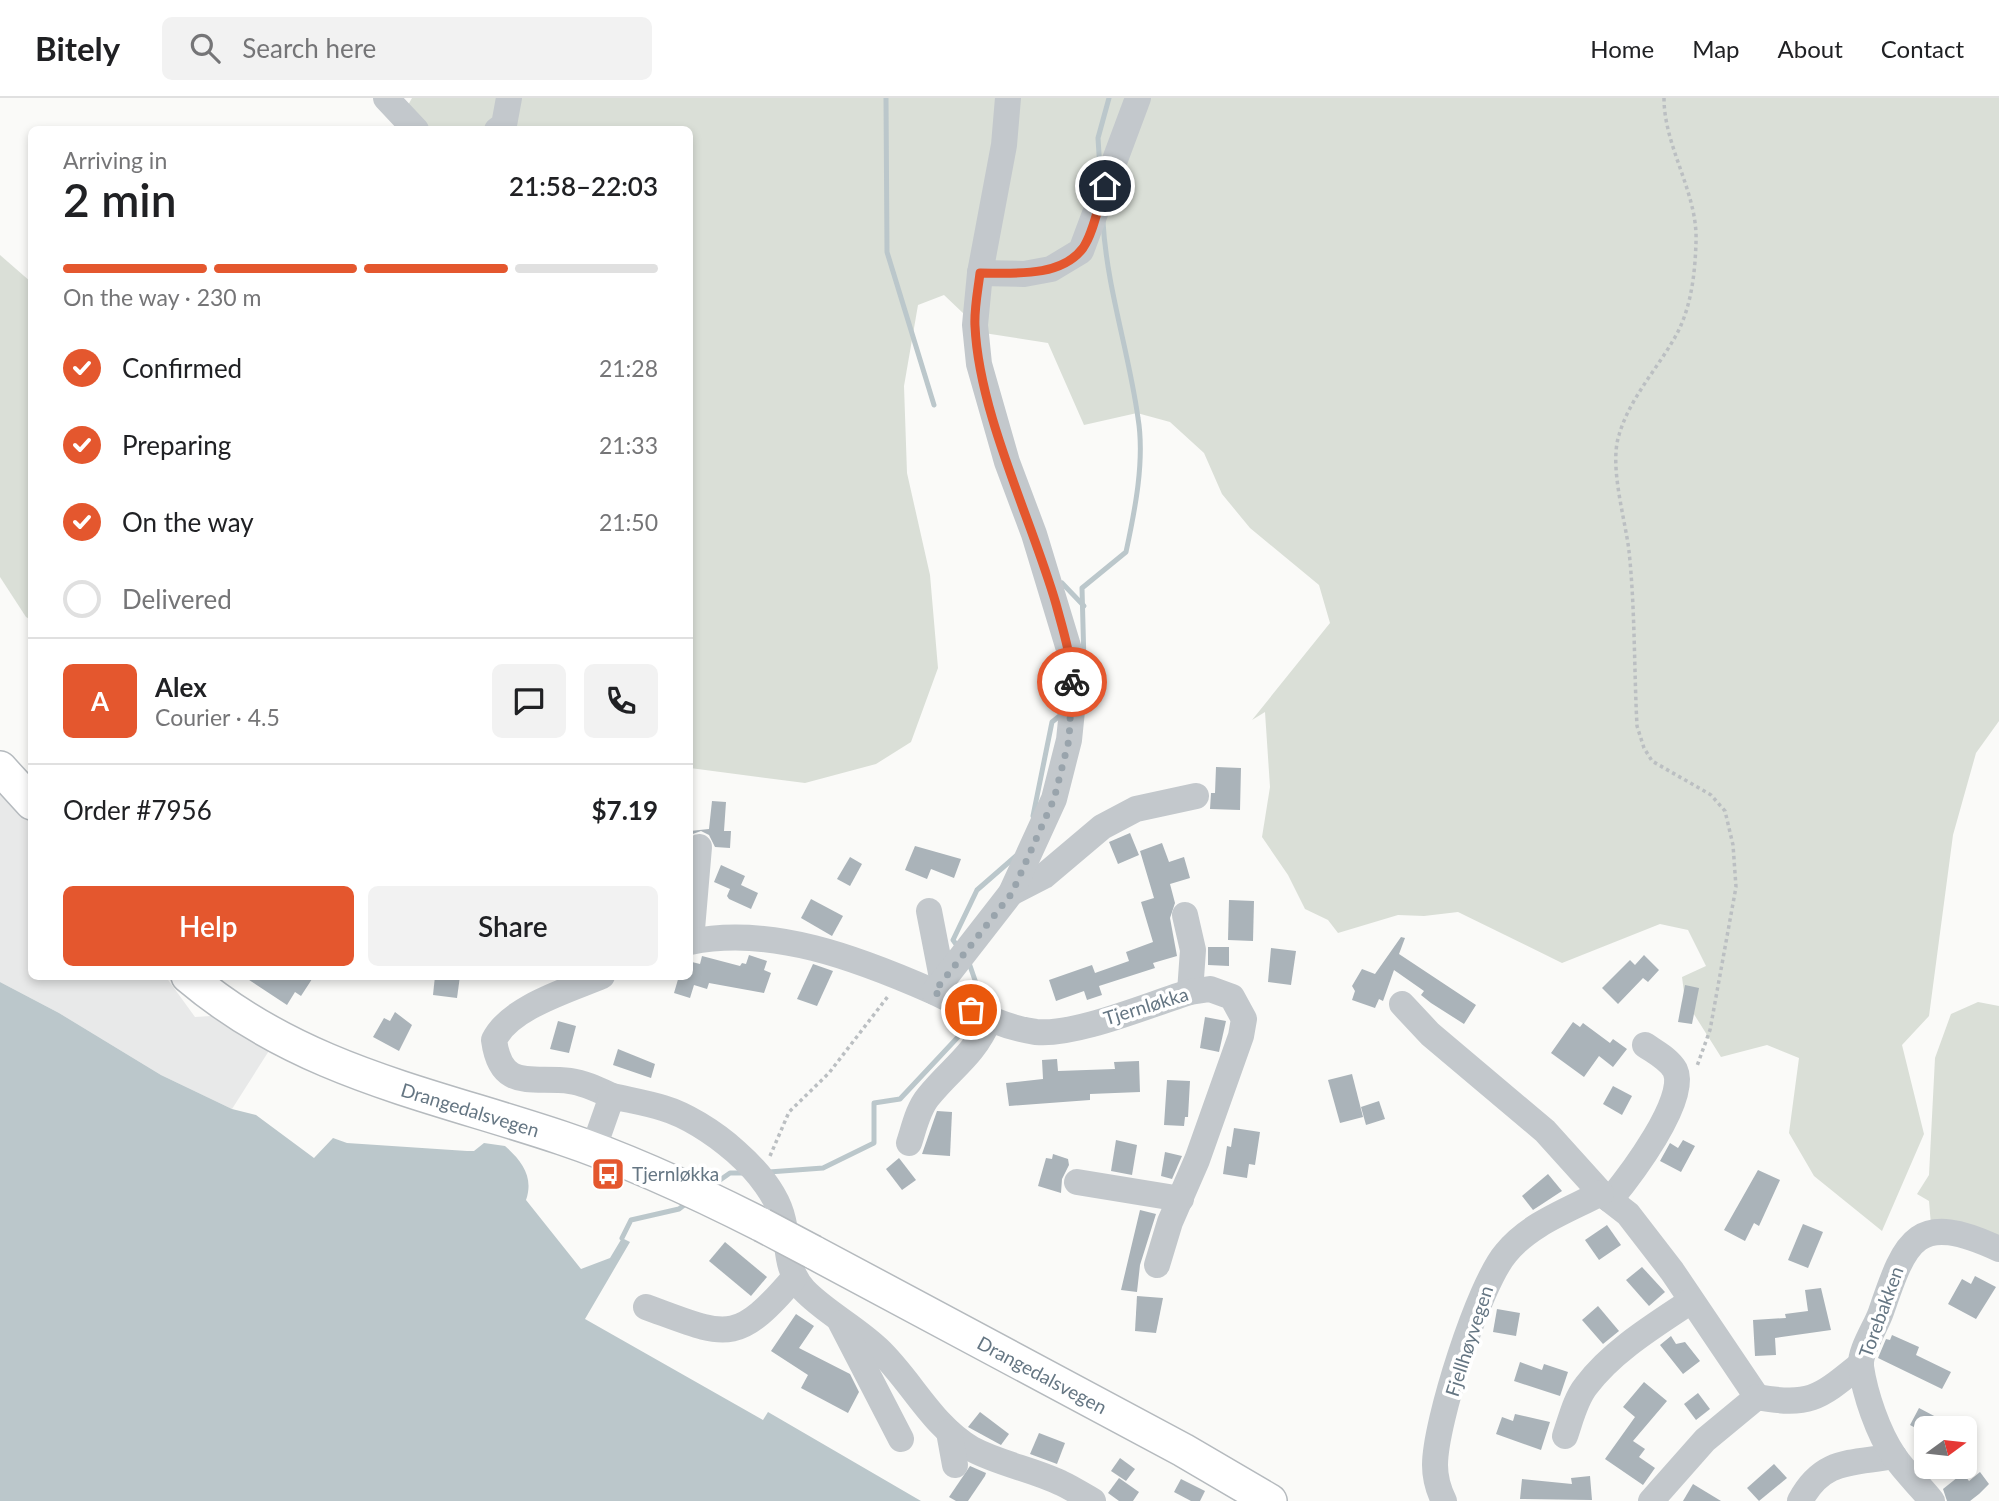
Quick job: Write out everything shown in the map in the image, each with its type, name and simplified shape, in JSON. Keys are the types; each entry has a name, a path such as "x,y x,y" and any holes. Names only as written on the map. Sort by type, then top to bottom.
{"main road":[{"path":"0,768 28,799"},
{"name":"Drangedalsvegen","path":"193,980 251,1022 317,1057 369,1079 593,1150 686,1188 762,1225 803,1265 1183,1450 1270,1501"}],"street":[{"path":"386,98 412,126"},
{"path":"503,126 509,98"},
{"path":"938,985 1012,893 1054,799 1069,740 1073,701 1071,656 1034,534 1007,462 979,364 975,325 980,273 1004,145 1008,98"},
{"path":"980,273 1024,274 1051,269 1081,251 1138,98"},
{"path":"1012,893 1044,876 1102,827 1136,809 1196,796"},
{"name":"Tjernløkka","path":"693,910 699,847"},
{"path":"929,911 938,985"},
{"path":"1185,915 1193,950 1190,992"},
{"name":"Tjernløkka","path":"693,941 753,939 837,953 905,980 938,985 989,1020 1036,1032 1064,1031 1190,992 1223,991 1232,997 1244,1019 1241,1036 1181,1199"},
{"path":"588,980 506,1021 494,1040 502,1067 514,1077 530,1081 574,1081 612,1096 666,1108 695,1124 738,1154 761,1177 783,1219 788,1262 803,1265"},
{"path":"1402,1004 1430,1034 1545,1131 1605,1197 1628,1214 1649,1240 1757,1397"},
{"path":"909,1143 926,1098 980,1041 989,1020"},
{"path":"1605,1197 1650,1144 1675,1099 1675,1071 1645,1045"},
{"path":"593,1150 612,1096"},
{"path":"1077,1182 1181,1199 1170,1222 1157,1265"},
{"name":"Fjellhøyvegen","path":"1444,1501 1437,1486 1435,1464 1441,1431 1465,1346 1484,1290 1496,1266 1523,1237 1605,1197"},
{"name":"Torebakken","path":"1932,1501 1894,1456 1880,1429 1861,1364 1895,1267 1915,1238 1937,1232 1955,1233 1999,1249"},
{"path":"646,1307 705,1328 728,1330 742,1327 766,1311 803,1265"},
{"path":"803,1265 807,1293 879,1350 949,1432 971,1448 1060,1482 1093,1501"},
{"path":"1565,1436 1579,1398 1595,1376 1657,1324 1690,1301"},
{"path":"839,1317 844,1333 901,1439"},
{"path":"1651,1501 1705,1440 1757,1397 1800,1402 1817,1397 1861,1364"},
{"path":"949,1432 956,1465"},
{"path":"1800,1501 1811,1481 1832,1467 1894,1456"}],"path":[{"path":"1664,98 1667,123 1697,239 1692,293 1676,336 1628,413 1618,437 1616,457 1629,553 1637,726 1644,748 1652,761 1712,795 1725,811 1733,845 1736,887 1710,1030 1699,1062 1675,1099"},
{"path":"761,1177 789,1112 829,1073 879,1005 905,980"}],"shaded area":[{"path":"412,98 1999,98 1999,721 1976,753 1953,835 1929,1016 1902,1045 1924,1134 1882,1231 1814,1176 1789,1133 1799,1058 1767,1045 1721,1057 1685,1000 1682,977 1706,966 1688,930 1660,924 1562,963 1458,912 1424,916 1398,915 1338,933 1328,920 1305,909 1288,875 1262,837 1270,787 1265,712 1252,720 1330,623 1319,585 1250,528 1222,494 1204,453 1170,422 1137,413 1084,425 1048,343 984,333 944,295 918,305 904,386 907,473 930,575 938,668 911,742 876,764 805,783 693,768 693,126 396,126"},
{"path":"0,255 28,279 28,618 0,577"},
{"path":"0,778 28,807 28,980 168,980 195,1017 211,1016 272,1046 232,1109 161,1075 59,1013 0,982"},
{"path":"0,982 59,1013 161,1075 232,1109 256,1115 314,1158 333,1138 347,1143 467,1151 474,1151 484,1143 505,1146 525,1170 528,1184 526,1200 581,1269 610,1258 622,1238 630,1242 585,1319 763,1420 768,1412 921,1501 0,1501"},
{"path":"1978,1002 1999,1006 1999,1243 1931,1225 1929,1201 1917,1194 1929,1175 1935,1058 1951,1014"}],"building":[{"path":"1216,767 1241,768 1240,810 1210,809 1211,793 1215,793"},
{"path":"712,801 726,802 724,831 731,831 730,848 715,847 709,835 701,831 693,834 693,831 709,829"},
{"path":"1130,833 1139,855 1118,864 1109,842"},
{"path":"1162,843 1169,862 1184,857 1190,878 1170,884 1175,903 1170,918 1177,956 1153,963 1155,968 1099,986 1102,995 1087,1000 1084,991 1056,1001 1049,980 1092,965 1095,973 1129,961 1126,952 1153,942 1141,902 1154,898 1140,851"},
{"path":"915,846 961,859 954,878 931,869 927,879 905,870"},
{"path":"850,857 862,864 850,886 837,879"},
{"path":"721,865 745,876 741,885 758,893 751,909 729,899 727,896 730,889 714,882"},
{"path":"811,899 843,916 832,936 801,918"},
{"path":"1229,900 1254,901 1253,941 1228,940"},
{"path":"1401,937 1405,938 1399,954 1476,1005 1464,1024 1431,1003 1421,995 1424,991 1394,970 1383,1001 1379,999 1375,1008 1352,1000 1355,991 1352,986 1362,969 1375,974"},
{"path":"1208,947 1229,947 1229,966 1208,965"},
{"path":"1271,948 1296,951 1291,985 1268,982"},
{"path":"749,955 767,961 764,970 771,973 764,993 709,983 707,989 694,985 690,998 674,993 678,980 693,980 693,962 700,964 702,956 740,966 742,963 746,964"},
{"path":"1644,955 1659,970 1648,982 1643,978 1618,1004 1602,988 1630,960 1635,965"},
{"path":"813,964 833,971 817,1006 797,999"},
{"path":"249,980 311,980 301,996 295,992 287,1005"},
{"path":"435,980 459,980 457,998 433,995"},
{"path":"1685,985 1699,988 1692,1024 1678,1022"},
{"path":"395,1012 412,1025 399,1051 373,1037 384,1018 390,1021"},
{"path":"1205,1017 1226,1021 1219,1052 1200,1048"},
{"path":"558,1021 576,1026 569,1053 550,1049"},
{"path":"1573,1022 1580,1027 1583,1023 1610,1043 1613,1039 1627,1049 1613,1067 1599,1056 1584,1077 1551,1053"},
{"path":"618,1049 655,1064 651,1078 613,1065"},
{"path":"1057,1059 1058,1071 1115,1069 1114,1062 1139,1061 1140,1092 1090,1094 1090,1100 1009,1106 1006,1083 1043,1079 1042,1060"},
{"path":"1352,1074 1363,1117 1340,1123 1328,1080"},
{"path":"1167,1080 1190,1081 1188,1117 1185,1117 1184,1126 1164,1125"},
{"path":"1613,1086 1632,1096 1622,1115 1603,1104"},
{"path":"1379,1101 1385,1119 1366,1125 1361,1107"},
{"path":"937,1111 952,1112 950,1156 922,1154"},
{"path":"1234,1128 1260,1132 1255,1165 1249,1164 1247,1178 1223,1174 1227,1146 1231,1147"},
{"path":"1116,1140 1137,1145 1132,1175 1111,1171"},
{"path":"1683,1140 1695,1146 1681,1172 1660,1161 1670,1143 1678,1148"},
{"path":"1165,1152 1182,1156 1172,1179 1161,1176"},
{"path":"1053,1154 1068,1159 1069,1165 1062,1179 1061,1193 1038,1186 1046,1158 1052,1159"},
{"path":"899,1158 916,1180 902,1190 886,1169"},
{"path":"1758,1170 1780,1180 1759,1226 1754,1223 1745,1241 1724,1230"},
{"path":"1548,1174 1562,1191 1533,1210 1522,1196"},
{"path":"1140,1210 1156,1214 1140,1265 1137,1292 1121,1290"},
{"path":"1803,1224 1823,1232 1808,1268 1788,1260"},
{"path":"1607,1225 1621,1245 1599,1260 1585,1240"},
{"path":"725,1242 767,1277 751,1296 709,1261"},
{"path":"1642,1267 1665,1292 1649,1306 1626,1280"},
{"path":"1975,1276 1996,1287 1976,1319 1948,1304 1962,1279 1971,1284"},
{"path":"1821,1288 1831,1330 1775,1338 1776,1355 1755,1356 1753,1320 1786,1318 1785,1314 1808,1311 1805,1290"},
{"path":"1137,1296 1163,1298 1156,1333 1135,1331"},
{"path":"1598,1306 1619,1331 1603,1344 1582,1320"},
{"path":"1497,1309 1520,1313 1516,1336 1493,1332"},
{"path":"796,1314 814,1326 799,1348 850,1374 859,1392 848,1413 801,1388 808,1375 771,1351"},
{"path":"1892,1335 1919,1347 1916,1355 1951,1372 1942,1389 1878,1358 1886,1339 1890,1340"},
{"path":"1671,1336 1676,1344 1685,1342 1700,1361 1683,1374 1660,1345"},
{"path":"1520,1362 1542,1370 1544,1364 1568,1372 1560,1396 1514,1381"},
{"path":"1644,1382 1667,1401 1633,1441 1645,1449 1639,1457 1655,1468 1643,1485 1605,1459 1635,1417 1623,1407"},
{"path":"1698,1393 1710,1409 1696,1420 1684,1404"},
{"path":"1919,1408 1934,1416 1915,1416"},
{"path":"980,1412 1009,1434 1001,1445 968,1427"},
{"path":"1515,1414 1550,1422 1541,1450 1496,1434 1502,1417 1513,1421"},
{"path":"1039,1433 1065,1443 1057,1464 1030,1454"},
{"path":"1120,1458 1135,1469 1126,1481 1111,1471"},
{"path":"1774,1464 1787,1478 1759,1501 1747,1488"},
{"path":"970,1466 986,1473 985,1476 968,1501 956,1501 949,1497"},
{"path":"1980,1472 1989,1484 1979,1494 1970,1501 1947,1501 1943,1489 1956,1479 1978,1479"},
{"path":"1590,1476 1592,1500 1520,1499 1522,1479 1572,1484 1571,1478"},
{"path":"1119,1478 1139,1492 1133,1501 1119,1501 1108,1493"},
{"path":"1181,1479 1205,1491 1200,1501 1191,1501 1174,1492"},
{"path":"1693,1484 1721,1501 1683,1501"}],"waterway":[{"path":"886,98 887,252 934,405"},
{"path":"1100,170 1098,138 1109,98"},
{"path":"1084,663 1082,588 1126,552 1140,468 1138,418 1113,296 1103,222"},
{"path":"1062,583 1084,606"},
{"path":"1033,816 1052,722 1062,714"},
{"path":"958,947 953,940 977,890 1016,856"},
{"path":"968,960 977,986 971,1003"},
{"path":"769,1172 823,1168 874,1143 874,1103 900,1099 958,1037 966,1016"},
{"path":"710,1187 730,1173 745,1173"},
{"path":"622,1238 631,1220 679,1209 688,1202"}],"way so far":[{"path":"971,1010 934,992 942,978 1012,893 1054,799 1069,740 1072,682"}],"place":[{"name":"Tjernløkka","path":"608,1174"}],"route":[{"path":"1072,682 1071,656 1053,594 1007,462 979,364 975,325 980,273 1024,274 1051,269 1081,251 1105,186"}]}
